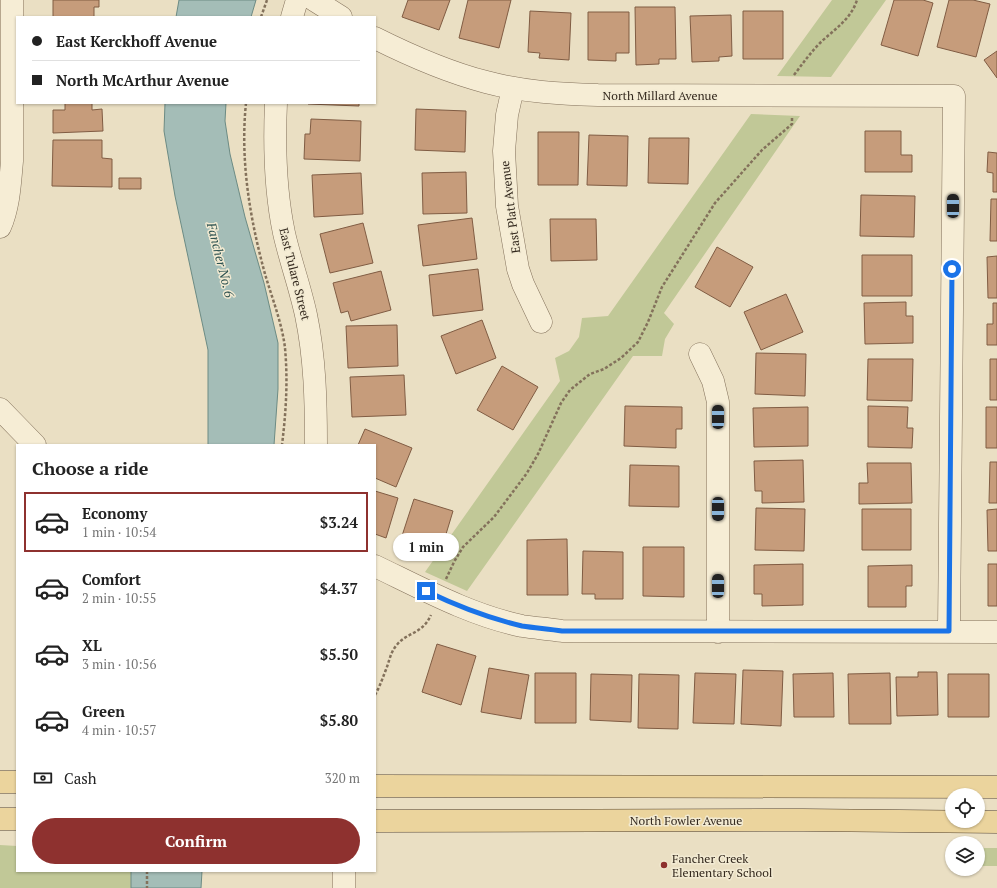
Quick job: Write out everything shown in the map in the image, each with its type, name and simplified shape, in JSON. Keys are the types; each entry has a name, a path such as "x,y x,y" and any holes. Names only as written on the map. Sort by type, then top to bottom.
{"main road":[{"path":"0,782 16,782"},
{"path":"376,786 997,787"},
{"path":"0,819 16,819"},
{"name":"North Fowler Avenue","path":"376,821 803,820 997,822"}],"street":[{"path":"0,227 3,220 9,188 12,161 12,0"},
{"path":"292,16 297,0"},
{"path":"314,0 339,16"},
{"name":"North Millard Avenue","path":"376,38 409,55 444,69 486,82 540,92 598,95 954,96 949,631"},
{"name":"East Platt Avenue","path":"513,88 507,115 504,151 508,206 518,269 523,284 541,322"},
{"name":"East Tulare Street","path":"276,104 274,139 277,191 285,234 306,315 313,357 316,402 316,444"},
{"path":"700,354 713,381 718,402 718,632"},
{"path":"0,409 34,444"},
{"path":"376,566 453,604 484,615 523,626 562,631 997,632"},
{"path":"344,872 344,888"}],"path":[{"path":"261,16 267,0"},
{"path":"792,79 807,57 822,41 840,27 857,0"},
{"path":"246,104 245,147 249,200 254,231 285,346 287,383 282,444"},
{"path":"446,581 454,562 463,547 494,517 527,473 538,454 561,403 570,390 590,374 621,358 638,342 662,287 715,203 762,150 792,124 792,114"},
{"path":"376,693 392,652 397,644 419,631 429,621 431,614"},
{"path":"147,872 147,888"}],"green space":[{"path":"832,0 886,0 831,77 777,76"},
{"path":"751,114 800,116 664,313 674,324 665,339 662,356 633,356 467,591 425,572 560,381 555,358 569,351 579,337 582,318 608,316"},
{"path":"0,845 16,846 16,872 131,872 131,888 0,888"},
{"path":"985,848 997,848 997,866 985,866"}],"water":[{"path":"179,0 256,0 251,16 176,16"},
{"name":"Fancher No. 6","path":"165,104 226,104 225,121 230,154 278,343 278,389 274,444 208,444 208,350 175,196 164,131"},
{"path":"131,872 202,872 201,888 131,888"}],"building":[{"path":"53,0 99,0 99,7 94,7 94,16 53,16"},
{"path":"408,0 450,0 439,30 402,17"},
{"path":"468,0 511,0 499,48 459,38"},
{"path":"894,0 923,0 933,3 918,56 881,45"},
{"path":"949,0 973,0 990,4 976,57 937,47"},
{"path":"635,7 675,7 676,59 659,59 659,64 636,65"},
{"path":"530,11 571,13 569,60 539,58 540,53 528,52"},
{"path":"743,11 783,11 783,59 743,59"},
{"path":"588,12 629,12 629,53 616,53 616,61 588,60"},
{"path":"731,15 732,56 719,57 719,61 692,62 690,16"},
{"path":"997,51 997,78 984,60"},
{"path":"65,104 92,104 92,110 102,109 103,131 53,133 53,110 65,110"},
{"path":"308,104 359,104 359,106"},
{"path":"416,109 466,111 465,152 415,150"},
{"path":"311,119 361,121 360,161 304,159 305,134 310,134"},
{"path":"865,131 901,131 901,155 912,155 912,172 865,172"},
{"path":"538,132 579,132 578,185 538,185"},
{"path":"589,135 628,136 627,186 587,185"},
{"path":"649,138 689,138 688,184 648,183"},
{"path":"53,140 102,140 102,158 112,159 112,187 52,186"},
{"path":"988,152 997,153 997,192 993,192 993,173 987,172"},
{"path":"466,172 467,213 423,214 422,173"},
{"path":"361,173 363,214 314,217 312,175"},
{"path":"119,178 141,178 141,189 119,189"},
{"path":"861,195 915,196 914,237 860,236"},
{"path":"991,199 997,199 997,241 990,241"},
{"path":"472,218 477,259 423,266 418,225"},
{"path":"550,219 596,219 597,260 551,261"},
{"path":"363,223 373,263 330,273 320,234"},
{"path":"717,247 753,267 730,307 695,287"},
{"path":"862,255 912,255 912,296 862,296"},
{"path":"997,256 997,298 988,298 987,257"},
{"path":"478,269 483,310 433,316 429,275"},
{"path":"381,271 391,310 351,321 348,311 341,313 333,283"},
{"path":"786,294 803,332 761,350 744,312"},
{"path":"906,302 906,316 913,316 913,343 865,344 864,303"},
{"path":"993,303 997,303 997,345 987,345 987,324 993,324"},
{"path":"482,320 496,358 456,374 441,336"},
{"path":"397,325 398,366 348,368 346,326"},
{"path":"756,353 806,354 805,396 755,394"},
{"path":"868,359 913,359 912,401 867,400"},
{"path":"990,359 997,359 997,400 990,400"},
{"path":"502,366 538,387 513,430 477,410"},
{"path":"404,375 406,415 352,417 350,377"},
{"path":"625,406 682,407 682,429 676,429 676,448 624,446"},
{"path":"868,406 908,407 907,428 913,428 912,448 868,447"},
{"path":"808,407 808,446 754,447 753,408"},
{"path":"986,407 997,407 997,448 986,448"},
{"path":"365,429 412,448 396,487 376,478 376,444 358,444"},
{"path":"803,460 804,502 762,503 762,491 755,491 754,461"},
{"path":"990,462 997,462 997,503 989,503"},
{"path":"867,463 911,463 912,503 859,504 859,483 868,483"},
{"path":"630,465 679,466 679,507 629,506"},
{"path":"376,491 398,498 386,538 376,534"},
{"path":"414,499 453,511 440,554 400,542"},
{"path":"756,508 805,509 804,551 755,550"},
{"path":"862,509 911,509 911,550 862,550"},
{"path":"997,509 997,551 988,551 987,510"},
{"path":"567,539 568,595 527,595 527,540"},
{"path":"643,547 684,547 684,597 643,596"},
{"path":"583,551 623,552 623,599 595,599 595,594 582,594"},
{"path":"803,564 803,605 762,606 762,594 754,594 754,565"},
{"path":"988,564 997,564 997,606 988,606"},
{"path":"912,565 912,586 906,586 906,607 868,607 868,566"},
{"path":"437,644 476,656 461,705 422,692"},
{"path":"489,668 529,675 521,719 481,712"},
{"path":"743,670 783,671 781,726 741,724"},
{"path":"918,672 937,672 938,715 897,716 896,677 918,677"},
{"path":"535,673 576,673 576,723 535,723"},
{"path":"695,673 736,674 734,724 693,723"},
{"path":"833,673 834,717 794,717 793,674"},
{"path":"890,673 891,724 849,724 848,674"},
{"path":"591,674 632,675 631,722 590,720"},
{"path":"639,674 679,675 678,729 638,728"},
{"path":"948,674 989,674 989,717 948,717"}],"place":[{"name":"Fancher Creek Elementary School","path":"664,865"}],"route":[{"path":"426,591 453,604 484,615 523,626 562,631 949,631 952,269"}]}
